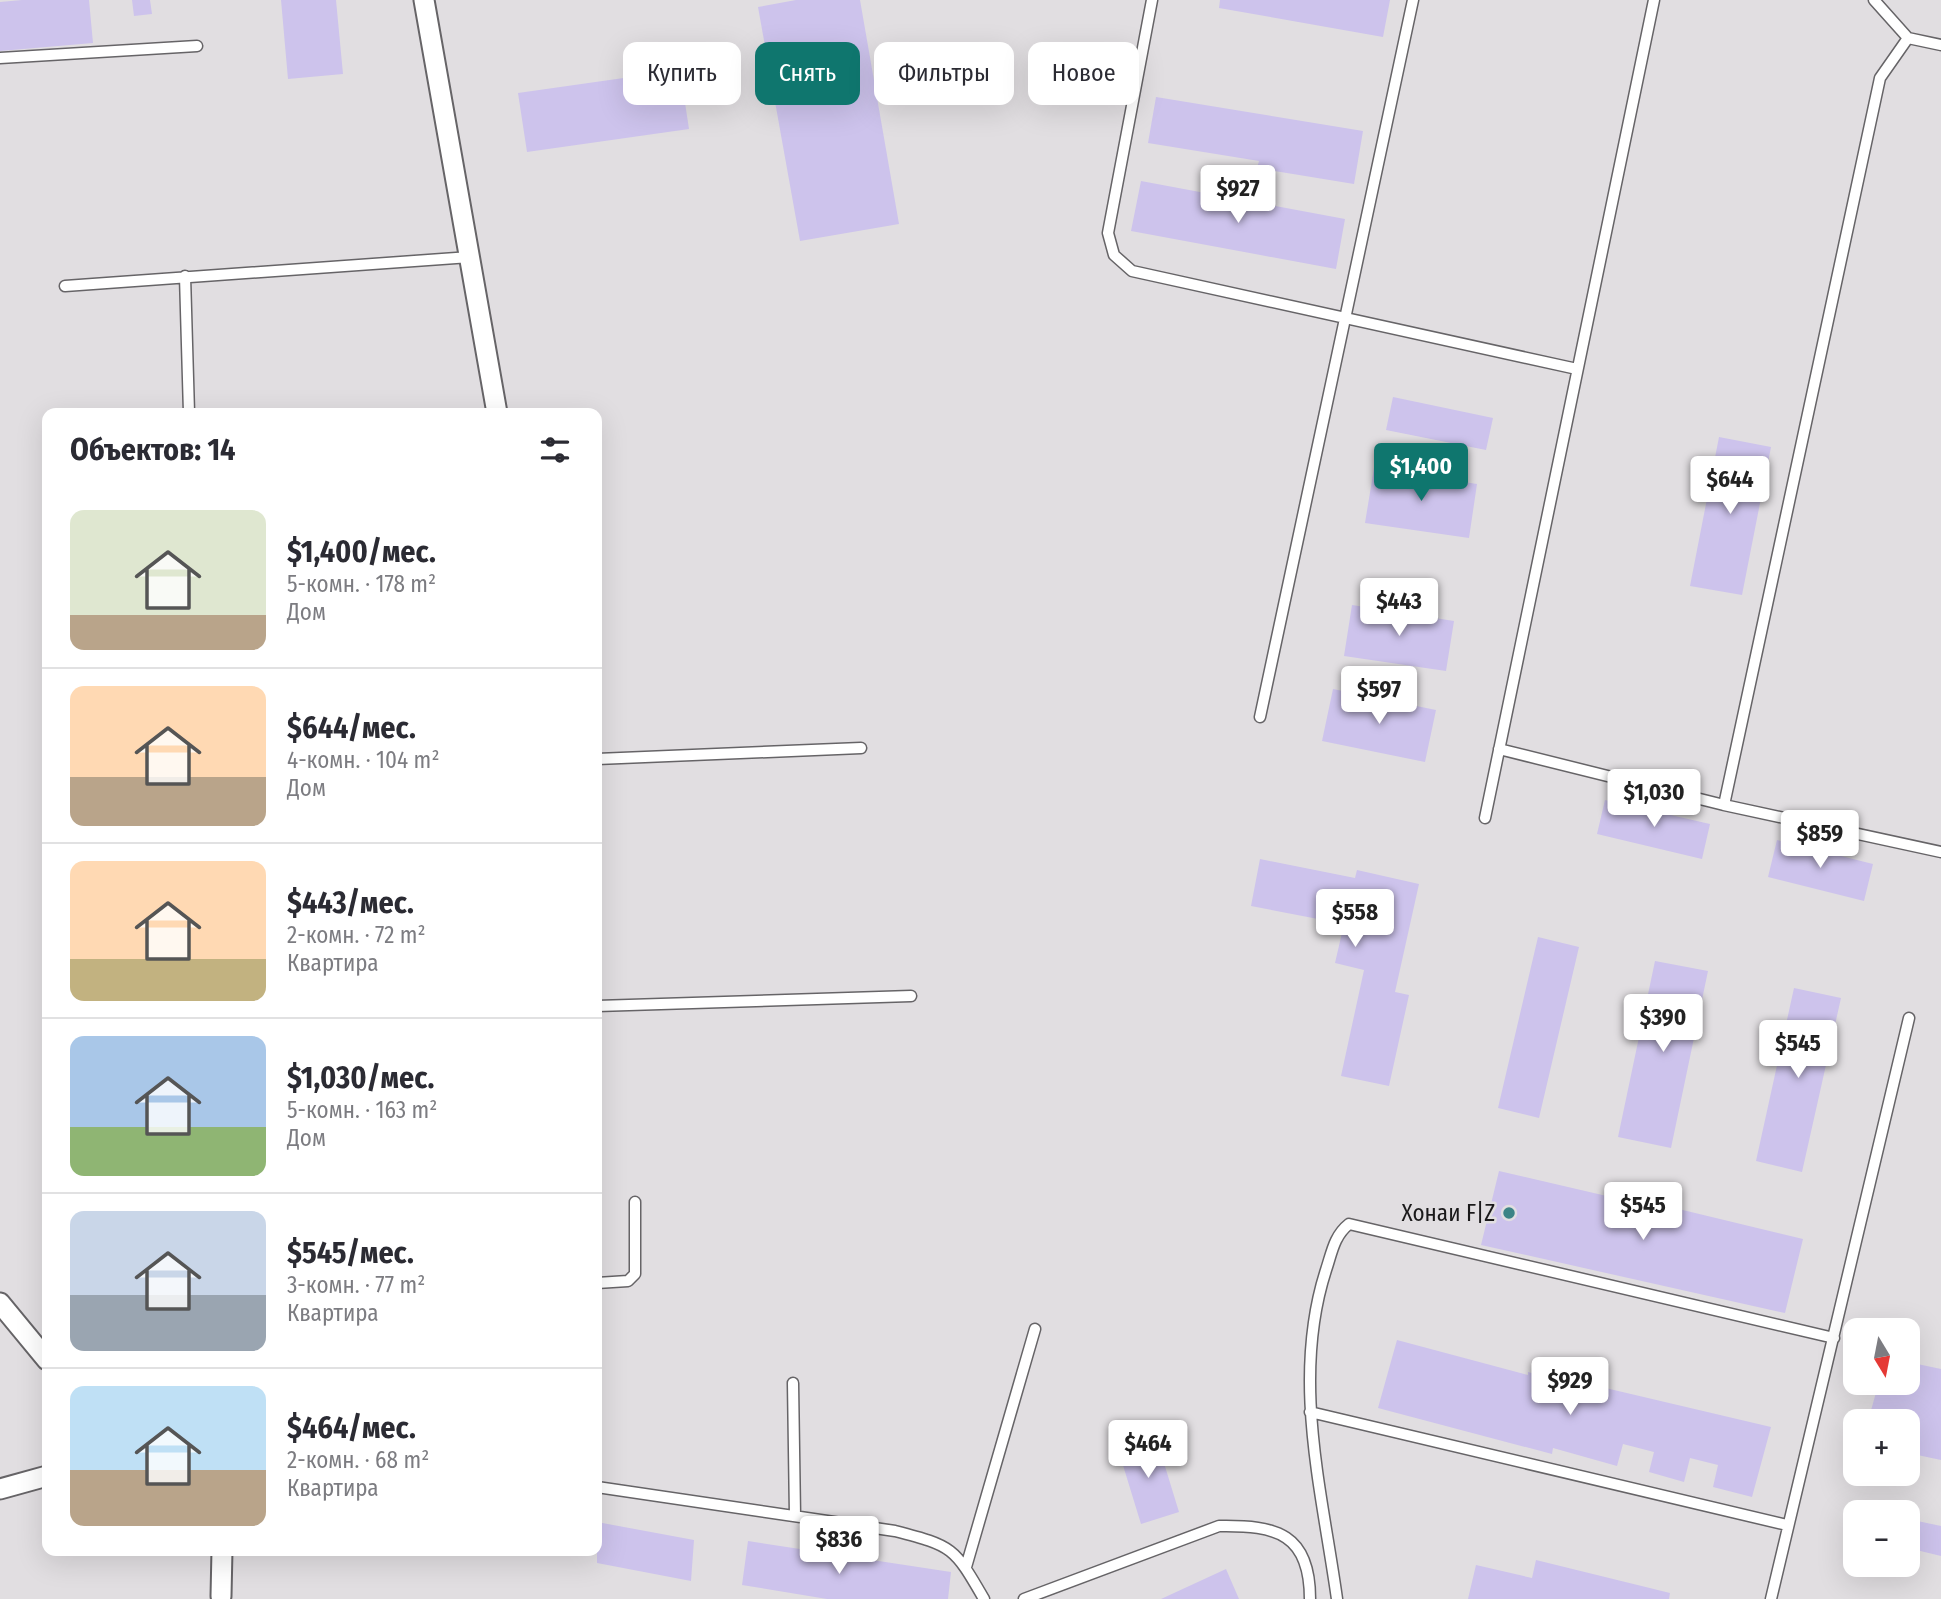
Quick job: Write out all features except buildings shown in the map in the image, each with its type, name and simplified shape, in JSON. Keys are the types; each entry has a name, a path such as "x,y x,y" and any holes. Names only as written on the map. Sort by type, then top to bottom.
{"street":[{"path":"424,0 496,408"},
{"path":"0,1303 42,1354"},
{"path":"0,1489 42,1477"},
{"path":"221,1596 222,1556"}],"lane":[{"path":"1152,0 1108,233 1114,255 1132,271 1577,369"},
{"path":"1260,717 1413,0"},
{"path":"1485,818 1654,0"},
{"path":"1874,0 1908,38 1941,45"},
{"path":"1724,805 1880,78 1908,38"},
{"path":"0,58 197,46"},
{"path":"65,286 470,257"},
{"path":"185,276 189,408"},
{"path":"602,759 861,748"},
{"path":"1499,749 1724,805 1941,852"},
{"path":"602,1006 911,996"},
{"path":"1771,1599 1909,1017"},
{"path":"602,1283 628,1281 635,1274 635,1202"},
{"path":"1337,1599 1310,1412 1312,1330 1322,1281 1338,1233 1349,1224 1834,1338"},
{"path":"966,1567 1035,1329"},
{"path":"793,1382 795,1516"},
{"path":"1310,1412 1787,1525"},
{"path":"602,1488 895,1531 931,1541 953,1551 966,1567 984,1599"},
{"path":"1024,1599 1219,1526 1246,1525 1288,1538 1305,1557 1310,1577 1310,1599"}],"place":[{"name":"Хонаи F|Z","path":"1509,1213"}]}
